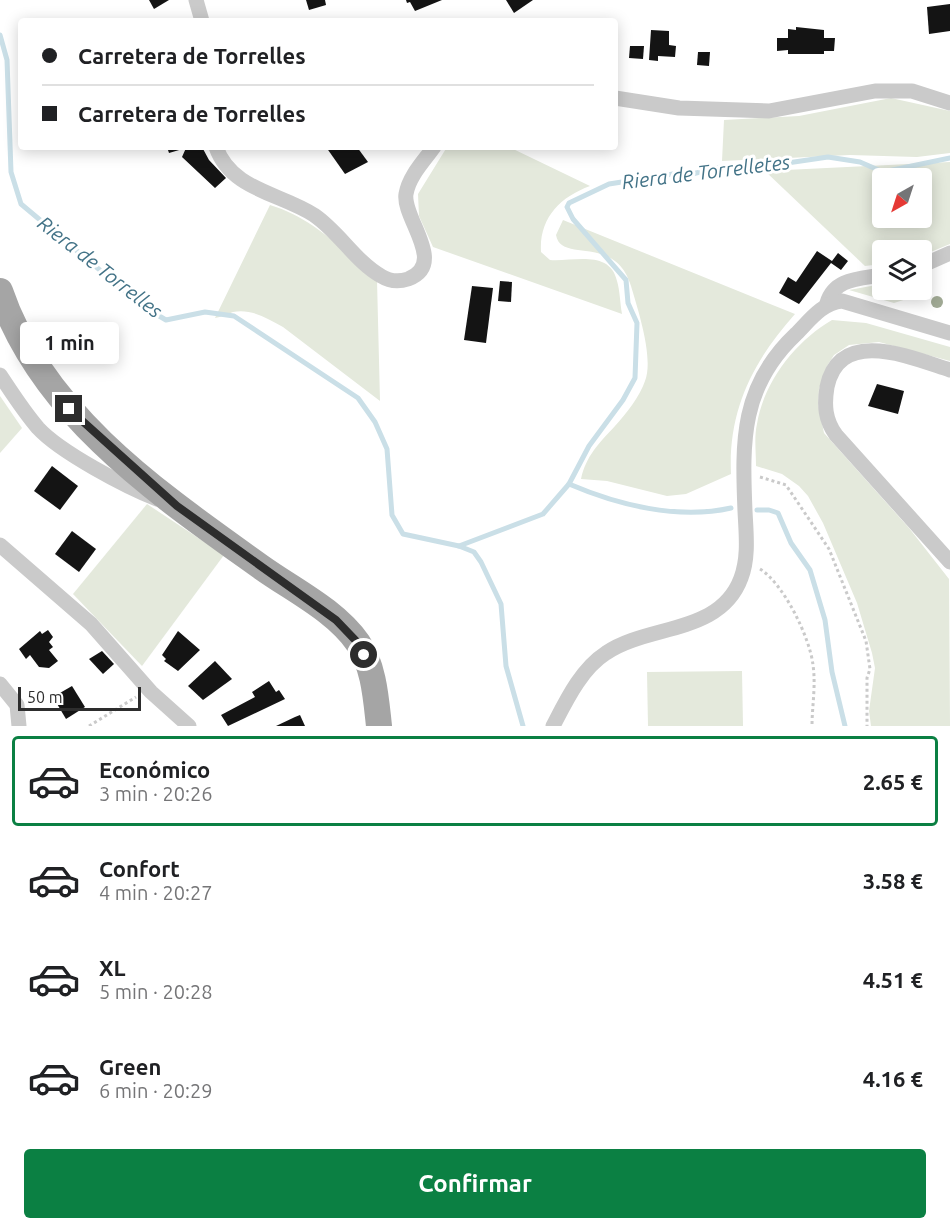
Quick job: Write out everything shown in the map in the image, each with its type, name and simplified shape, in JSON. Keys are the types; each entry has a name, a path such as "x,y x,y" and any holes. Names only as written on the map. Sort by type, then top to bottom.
{"main road":[{"path":"0,291 16,332 52,390 99,439 177,506 321,608 348,631 358,643 369,668 379,726"}],"street":[{"path":"196,0 201,18"},
{"path":"618,98 679,108 761,111 786,110 875,90 912,91 950,103"},
{"path":"928,95 950,95"},
{"path":"218,150 225,165 249,186 313,214 377,273 390,280 399,281 418,273 424,263 422,242 409,211 406,194 410,183 432,150"},
{"path":"932,261 950,253"},
{"path":"553,726 571,693 606,652 712,615 733,594 746,561 744,442 753,393 773,358 827,303 834,289 843,282 872,277"},
{"path":"827,303 842,301 950,333"},
{"path":"950,370 876,350 852,354 842,362 828,382 825,408 829,425 836,435 950,562"},
{"path":"0,375 39,429 63,448 137,491 177,506"},
{"path":"0,545 91,624 151,692 189,726"},
{"path":"0,684 17,705 19,726"}],"path":[{"path":"743,475 786,485 829,549 869,655 867,726"},
{"path":"746,561 763,570 780,588 807,643 813,664 812,726"},
{"path":"89,726 141,693"}],"shaded area":[{"path":"891,98 950,111 950,153 917,157 850,155 722,161 724,120 799,116"},
{"path":"445,150 515,150 590,186 569,196 553,210 544,229 541,252 550,260 589,259 607,264 617,281 622,314 433,247 419,216 418,194"},
{"path":"950,162 950,244 932,251 932,240 872,240 872,265 865,266 765,171"},
{"path":"270,205 301,218 328,236 377,280 380,401 283,327 259,315 240,311 215,318"},
{"path":"563,220 795,314 767,350 746,388 734,429 731,474 686,494 667,496 607,481 581,479 586,463 594,450 624,416 640,393 645,381 648,360 641,321 631,286 623,270 613,260 602,254 568,248 560,243 556,235"},
{"path":"872,286 872,297 849,290"},
{"path":"884,300 903,300 894,303"},
{"path":"832,320 866,323 950,347 950,361 879,342 849,345 834,355 827,366 819,389 818,405 824,433 909,528 949,579 950,726 871,726 869,711 875,668 872,653 857,603 823,523 808,496 799,486 782,474 756,466 757,424 774,378 806,339"},
{"path":"0,396 22,428 0,453"},
{"path":"147,504 224,555 142,666 73,594"},
{"path":"742,671 743,726 648,726 647,672"}],"building":[{"path":"149,0 169,0 154,9"},
{"path":"306,0 325,0 326,5 309,10"},
{"path":"406,0 442,0 415,11 410,2 407,3"},
{"path":"506,0 533,0 514,13"},
{"path":"950,4 950,31 929,34 927,7"},
{"path":"796,27 824,30 824,38 835,38 834,51 824,51 824,54 788,54 788,50 777,51 777,38 788,38 788,29 796,30"},
{"path":"651,30 669,31 669,45 676,46 675,57 658,56 658,61 649,60"},
{"path":"630,46 644,46 643,59 629,58"},
{"path":"698,52 710,52 709,66 697,65"},
{"path":"185,150 204,150 209,160 226,178 215,188 182,157"},
{"path":"328,150 359,150 368,162 345,174"},
{"path":"817,251 832,261 838,253 848,261 841,270 831,263 799,304 779,293 788,277 796,282"},
{"path":"500,281 512,282 511,302 498,301"},
{"path":"472,286 493,288 486,343 464,340"},
{"path":"877,384 904,391 898,414 868,406"},
{"path":"52,466 78,486 60,510 34,491"},
{"path":"72,531 96,549 79,572 55,554"},
{"path":"48,630 53,637 49,642 53,647 49,650 58,661 49,668 39,667 30,655 26,659 19,649 40,631 42,634"},
{"path":"178,631 200,650 178,671 164,661 166,659 162,655"},
{"path":"102,651 114,664 103,674 89,659"},
{"path":"215,661 232,679 203,700 188,686"},
{"path":"269,681 276,692 279,690 285,699 228,726 221,715 255,697 252,692"},
{"path":"72,686 85,707 66,719 53,697"},
{"path":"300,715 305,726 276,726 295,717"}],"waterway":[{"name":"Riera de Torrelles","path":"0,35 7,60 11,172 21,204 144,307 166,320 205,312 234,316 358,398 375,422 387,449 392,515 403,534 459,546 474,552 481,562 501,604 506,666 523,726"},
{"name":"Riera de Torrelletes","path":"569,484 589,446 623,400 635,378 637,323 628,303 626,280 573,219 567,207 569,203 609,184 673,174 692,174 721,167 740,170 828,157 860,162 883,172 950,158"},
{"path":"459,546 543,514 569,484 588,492 648,508 690,512 731,508"},
{"path":"757,510 778,513 791,543 810,570 825,620 832,672 845,726"}],"route":[{"path":"69,409 99,439 177,506 217,537 336,620 358,643 364,655"}]}
